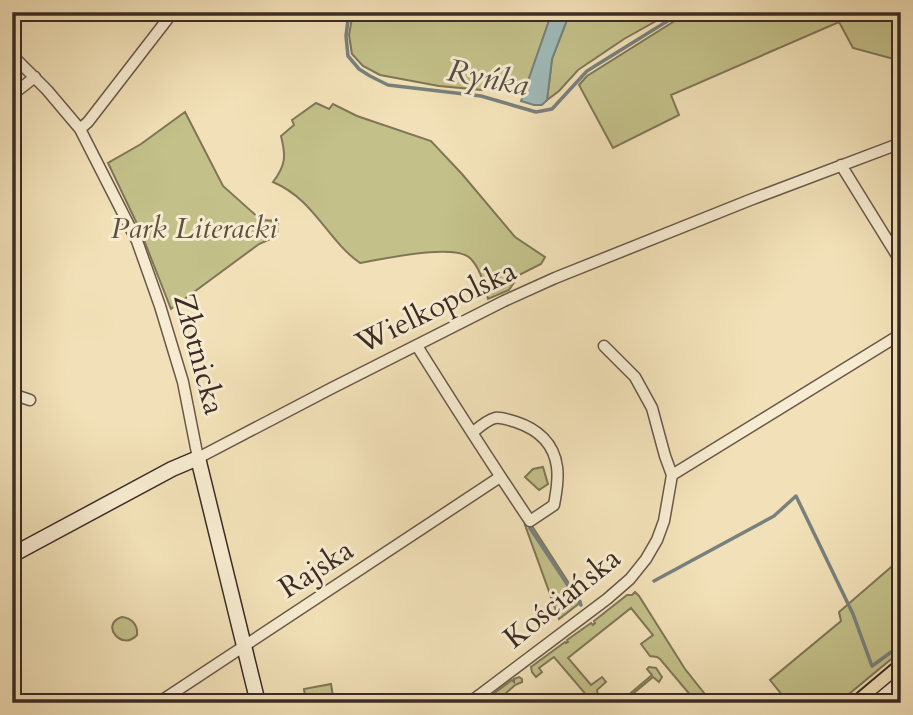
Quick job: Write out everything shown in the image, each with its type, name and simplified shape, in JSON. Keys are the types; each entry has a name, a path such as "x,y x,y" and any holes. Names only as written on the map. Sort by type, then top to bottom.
{"street":[{"path":"80,129 173,12"},
{"name":"Złotnicka","path":"12,55 80,129 137,241 183,382 198,458 258,703"},
{"path":"12,96 35,78"},
{"name":"Wielkopolska","path":"12,555 172,468 198,458 504,301 750,200 901,143"},
{"path":"841,165 901,262"},
{"path":"672,475 901,334"},
{"path":"417,346 472,433 500,477 530,521 554,505 557,467 552,450 534,429 505,418 493,418 472,433"},
{"name":"Kościańska","path":"469,703 607,599 639,569 657,540 664,521 672,475 646,394 635,377 604,346"},
{"path":"12,394 30,401"},
{"name":"Rajska","path":"158,703 500,477"},
{"path":"877,703 901,683"}],"green space":[{"path":"353,12 552,12 525,91 512,87 493,86 482,90 439,86 380,75 363,66 352,54 349,35"},
{"path":"570,12 672,12 624,39 578,70 547,100 552,59"},
{"path":"689,12 901,12 901,61 853,48 839,22 671,95 679,115 613,148 579,85 587,76"},
{"path":"316,103 329,109 333,104 357,116 431,141 515,237 545,257 541,264 519,275 509,290 488,299 477,267 470,258 462,254 418,253 360,263 338,243 300,199 273,182 284,160 281,136 294,125 292,120"},
{"name":"Park Literacki","path":"185,112 223,186 261,220 278,221 277,236 259,244 171,309 140,230 108,163 141,144"},
{"path":"543,467 548,484 539,490 525,477 533,469"},
{"path":"525,525 532,526 581,602 559,619"},
{"path":"897,562 901,567 901,651 838,703 773,703 782,695 770,680 841,621 839,612"},
{"path":"635,592 685,669 712,703 697,703 660,659 650,656 641,644 653,635 631,608 568,658 591,685 602,677 606,682 597,690 598,695 593,699 588,697 554,657 539,668 542,672 536,677 532,672 531,667 591,623 593,625 594,621 627,595"},
{"path":"122,617 131,620 135,625 137,635 131,639 120,639 115,635 113,625 115,620"},
{"path":"656,668 662,677 659,682 653,677 619,703 652,675 647,669"},
{"path":"519,677 522,682 495,703 481,703 512,680 514,682 514,679"},
{"path":"331,684 334,703 306,703 304,689"}],"water":[{"path":"552,12 570,12 552,59 547,100 542,105 534,105 521,101"}],"waterway":[{"name":"Ryńka","path":"349,12 346,36 348,56 359,69 370,76 388,85 481,96 536,112 552,109 587,71 682,12"},
{"path":"654,581 774,516 796,496 853,614 872,666 901,645"},
{"path":"530,528 581,605"}],"tram line":[{"path":"845,703 901,656"}]}
